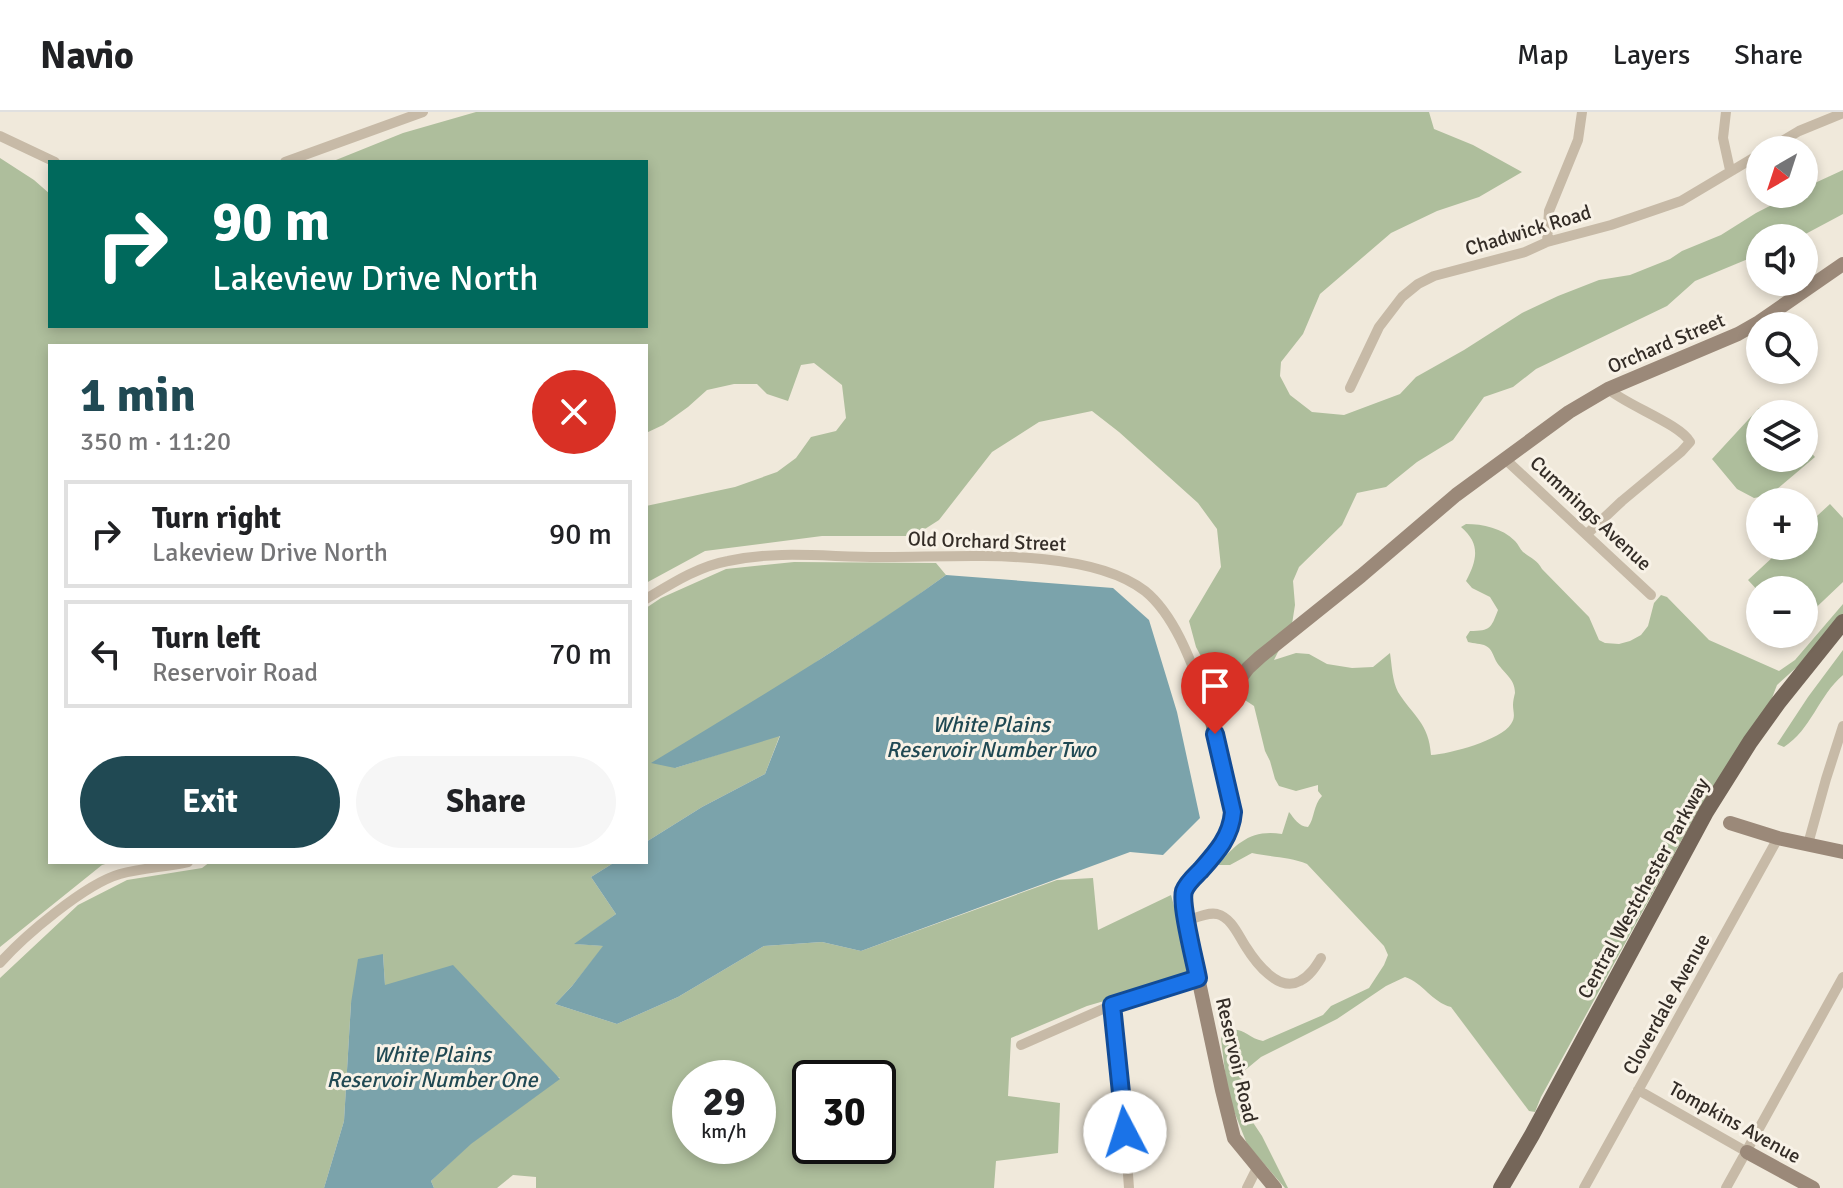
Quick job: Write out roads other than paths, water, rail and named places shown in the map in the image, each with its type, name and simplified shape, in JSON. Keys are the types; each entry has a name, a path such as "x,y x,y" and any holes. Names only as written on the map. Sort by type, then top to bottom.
{"main road":[{"name":"Central Westchester Parkway","path":"1501,1188 1706,812 1778,703 1843,622"},
{"name":"Central Westchester Parkway","path":"1513,1188 1723,804 1769,733 1843,638"}],"street":[{"path":"291,160 423,112"},
{"path":"1547,242 1549,211 1578,140 1582,112"},
{"path":"1726,112 1723,138 1730,170"},
{"path":"1791,136 1843,113"},
{"path":"0,136 51,160"},
{"name":"Chadwick Road","path":"1350,388 1379,327 1395,304 1411,289 1434,276 1525,252 1547,242 1611,225 1681,201 1746,161"},
{"name":"Orchard Street","path":"1505,459 1569,412 1608,389 1738,334 1843,264"},
{"path":"1588,533 1690,442 1675,428 1619,399 1608,389"},
{"path":"1208,707 1233,688 1260,657 1456,495 1505,459"},
{"name":"Cummings Avenue","path":"1505,459 1588,533 1651,595"},
{"name":"Old Orchard Street","path":"648,598 708,566 763,555 1001,557 1058,561 1112,574 1130,582 1153,599 1175,629 1208,707"},
{"name":"Reservoir Road","path":"1208,707 1232,799 1232,821 1226,839 1217,852 1185,888 1186,921 1234,1138 1275,1188"},
{"path":"1808,844 1843,726"},
{"path":"1730,823 1778,838 1843,852"},
{"name":"Cloverdale Avenue","path":"1584,1188 1778,838"},
{"path":"0,963 15,946 95,884 117,875 177,864"},
{"path":"1186,921 1219,914 1231,922 1247,950 1267,973 1287,984 1303,979 1321,958"},
{"path":"1726,1188 1843,977"},
{"path":"1021,1045 1112,1005 1198,978"},
{"path":"1112,1005 1129,1188"},
{"name":"Tompkins Avenue","path":"1638,1090 1813,1188"},
{"path":"1247,1188 1257,1168"}],"water":[{"name":"White Plains Reservoir Number Two","path":"946,575 1113,588 1149,620 1177,712 1200,818 1163,855 1130,852 861,951 822,942 764,946 678,997 617,1024 555,1004 603,946 574,944 616,914 591,877 612,864 648,864 648,841 702,807 765,774 780,736 675,768 651,763"},
{"name":"White Plains Reservoir Number One","path":"383,954 385,985 453,965 560,1079 471,1144 431,1181 434,1188 324,1188 344,1121 351,1003 358,959"}]}
